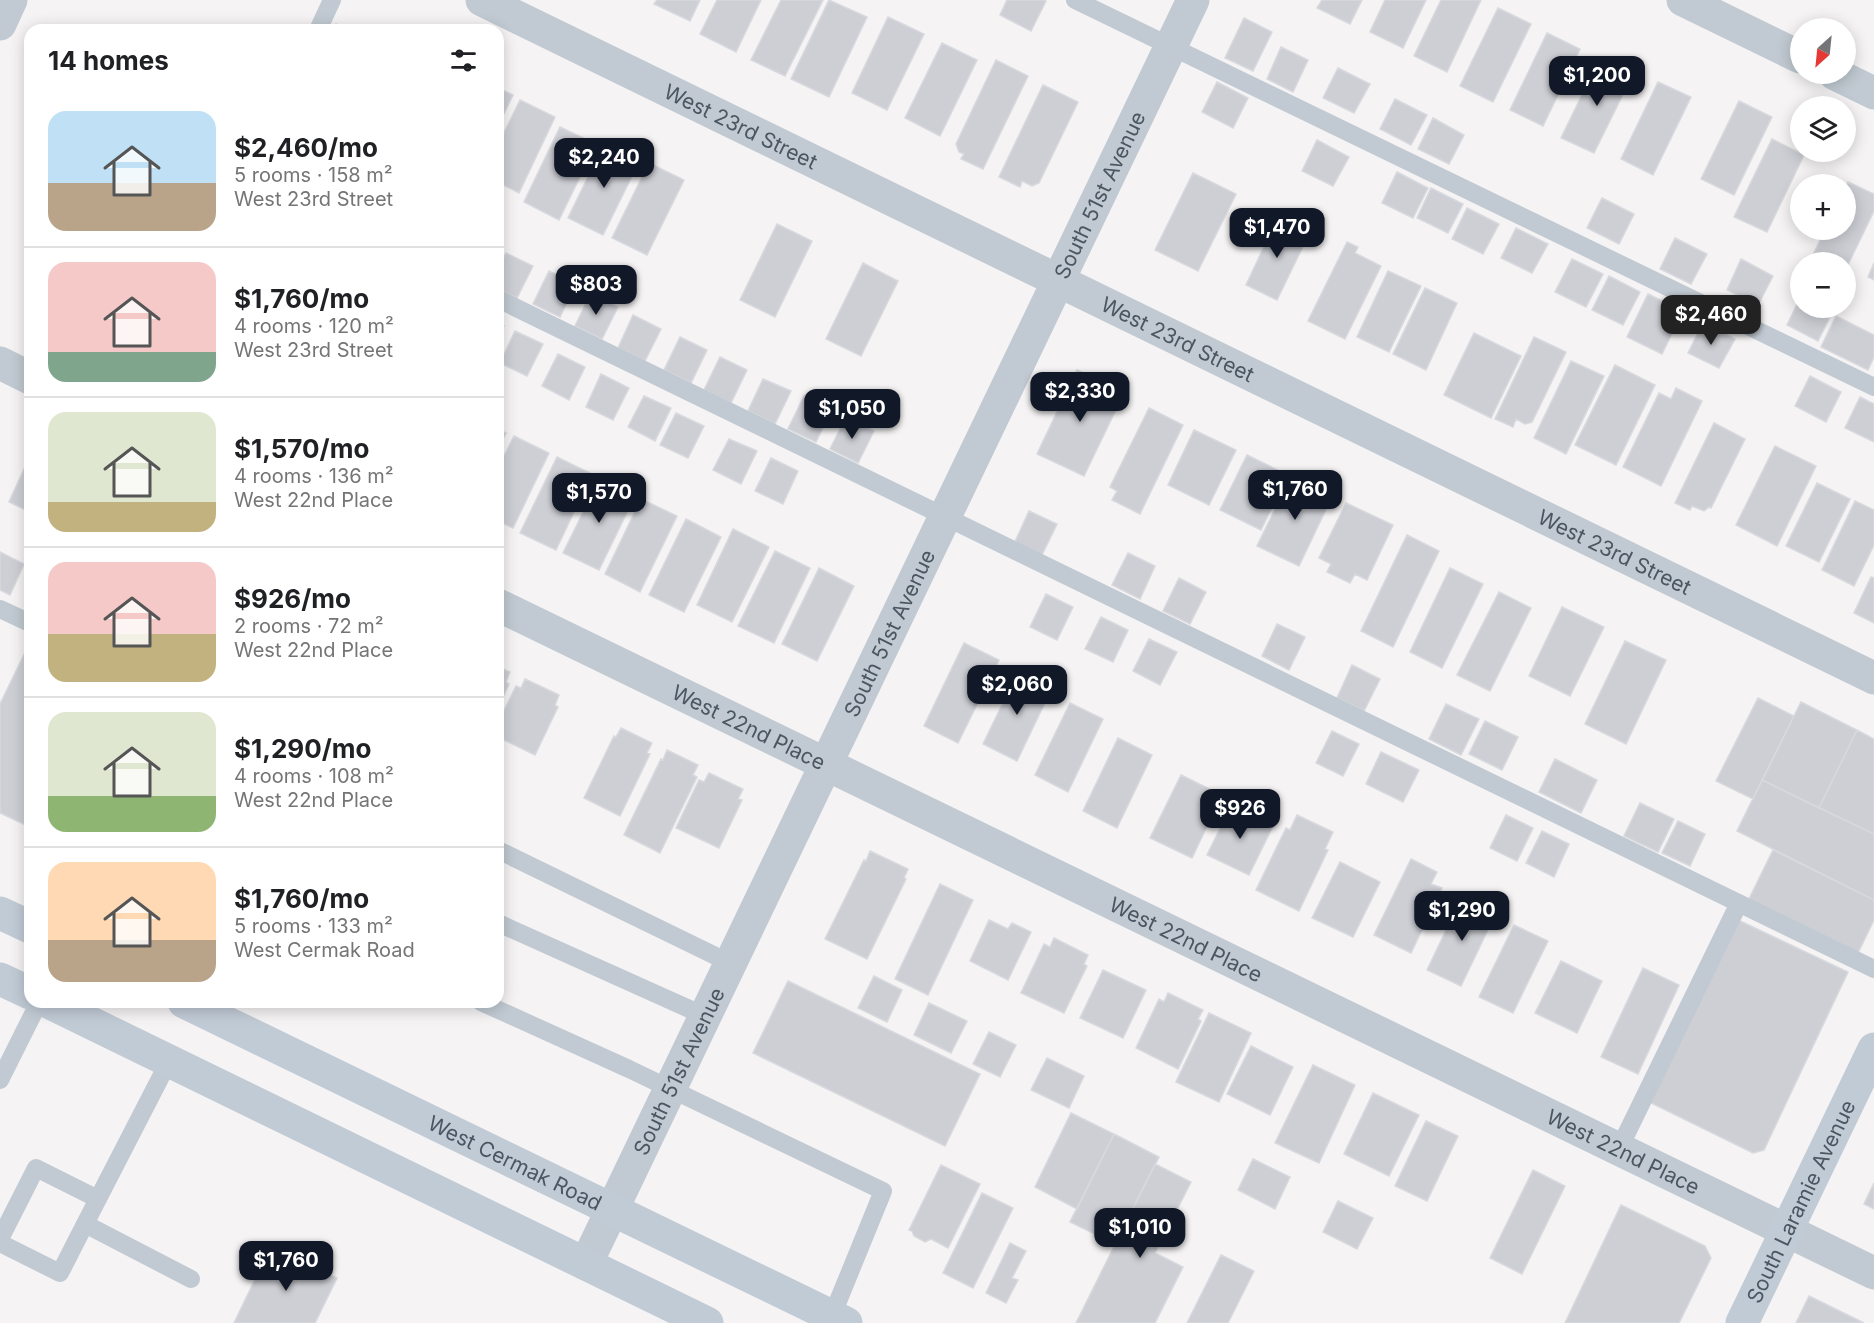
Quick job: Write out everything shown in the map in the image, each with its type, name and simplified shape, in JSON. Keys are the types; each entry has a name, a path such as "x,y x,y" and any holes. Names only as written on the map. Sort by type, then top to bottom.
{"main road":[{"path":"0,913 24,924"},
{"path":"0,979 24,990"},
{"path":"61,1008 707,1323"},
{"name":"West Cermak Road","path":"196,1008 839,1320"},
{"name":"South Laramie Avenue","path":"1742,1323 1874,1049"}],"street":[{"path":"0,24 11,0"},
{"name":"West 23rd Street","path":"482,0 1874,678"},
{"name":"South 51st Avenue","path":"586,1264 1193,0"},
{"path":"1683,0 1790,52"},
{"path":"1855,84 1874,93"},
{"path":"0,363 24,375"},
{"name":"West 22nd Place","path":"504,608 1874,1273"}],"lane":[{"path":"321,24 332,0"},
{"path":"1075,0 1874,387"},
{"path":"504,302 1874,969"},
{"path":"0,609 24,620"},
{"path":"504,853 730,963"},
{"path":"1619,1149 1739,903"},
{"path":"504,926 705,1016"},
{"path":"0,1080 36,1008"},
{"path":"494,1008 883,1191 839,1320"},
{"path":"98,1199 36,1168 0,1241 60,1273 98,1199 169,1060"},
{"path":"85,1224 191,1279"}],"building":[{"path":"657,0 700,0 690,21 654,4"},
{"path":"717,0 761,0 736,52 700,34"},
{"path":"781,0 823,0 785,76 751,60"},
{"path":"829,0 867,17 829,97 791,79"},
{"path":"1007,0 1046,1 1031,31 1000,15"},
{"path":"1322,0 1362,0 1350,24 1317,8"},
{"path":"1385,0 1426,0 1403,48 1370,32"},
{"path":"1441,0 1481,0 1447,72 1414,56"},
{"path":"1498,8 1531,24 1493,102 1460,86"},
{"path":"888,17 924,34 887,110 852,93"},
{"path":"1244,18 1272,32 1253,71 1225,58"},
{"path":"1547,33 1580,49 1543,126 1510,110"},
{"path":"942,43 977,60 940,136 905,118"},
{"path":"1281,47 1308,60 1293,92 1267,79"},
{"path":"996,60 1028,76 983,169 961,159 964,154 959,152 956,144"},
{"path":"1599,60 1632,76 1594,153 1561,138"},
{"path":"1338,68 1370,84 1354,113 1323,98"},
{"path":"1217,82 1248,98 1233,128 1202,112"},
{"path":"1658,82 1691,97 1653,175 1621,159"},
{"path":"1043,85 1078,102 1039,183 1032,186 1022,181 1020,187 999,177"},
{"path":"504,91 513,95 504,114"},
{"path":"1395,99 1427,115 1411,145 1380,129"},
{"path":"520,100 555,117 519,193 504,185 504,133"},
{"path":"1739,101 1772,117 1734,195 1701,179"},
{"path":"1433,118 1464,135 1449,164 1418,149"},
{"path":"560,127 596,144 559,220 524,202"},
{"path":"1772,139 1790,148 1790,162 1801,162 1795,174 1790,174 1790,184 1767,232 1734,217"},
{"path":"1317,140 1349,157 1333,186 1302,171"},
{"path":"605,142 640,160 603,235 568,218"},
{"path":"649,163 684,180 647,255 612,238"},
{"path":"1397,172 1428,188 1413,218 1382,203"},
{"path":"1193,173 1236,194 1198,271 1155,250"},
{"path":"1856,186 1874,194 1874,211 1854,252 1814,252 1820,240 1856,240"},
{"path":"1431,188 1463,204 1448,233 1417,218"},
{"path":"1602,198 1634,214 1619,244 1587,228"},
{"path":"1467,208 1499,224 1483,254 1452,239"},
{"path":"1277,219 1309,234 1277,300 1246,285"},
{"path":"777,224 812,241 775,317 740,300"},
{"path":"1516,228 1548,244 1532,273 1501,258"},
{"path":"1675,238 1707,254 1691,284 1660,269"},
{"path":"1347,242 1358,247 1355,253 1381,266 1345,339 1308,321"},
{"path":"506,253 533,266 517,298 504,292"},
{"path":"1572,259 1603,274 1586,307 1555,292"},
{"path":"1741,259 1773,276 1758,305 1727,290"},
{"path":"863,263 898,281 861,356 826,339"},
{"path":"1874,263 1874,280 1868,277"},
{"path":"549,271 576,284 560,317 533,304"},
{"path":"1388,271 1421,286 1389,352 1357,337"},
{"path":"1609,276 1640,292 1623,325 1592,310"},
{"path":"1425,288 1457,303 1426,370 1393,354"},
{"path":"591,293 618,307 602,339 575,326"},
{"path":"1648,294 1683,311 1662,354 1627,337"},
{"path":"633,315 661,329 645,361 618,348"},
{"path":"1790,318 1830,318 1818,341 1787,325"},
{"path":"1835,318 1840,318 1874,335 1874,357 1868,370 1821,347"},
{"path":"1703,323 1735,339 1719,368 1688,353"},
{"path":"515,331 543,344 527,376 504,365 504,354"},
{"path":"1474,333 1521,356 1491,418 1444,395"},
{"path":"680,337 707,350 691,383 664,370"},
{"path":"1534,337 1566,352 1532,422 1525,424 1516,419 1513,427 1495,419"},
{"path":"558,354 585,367 569,400 542,386"},
{"path":"720,357 747,370 731,403 704,390"},
{"path":"1571,361 1604,376 1566,454 1534,438"},
{"path":"1615,365 1655,385 1616,465 1575,445"},
{"path":"1077,370 1124,393 1084,476 1037,454"},
{"path":"601,374 629,388 613,420 586,407"},
{"path":"1810,376 1841,392 1826,422 1795,406"},
{"path":"763,379 791,391 775,424 748,411"},
{"path":"1676,388 1702,401 1661,486 1623,467 1659,393 1671,399"},
{"path":"644,396 671,408 655,441 628,427"},
{"path":"804,396 832,409 816,442 788,429"},
{"path":"1860,397 1874,404 1874,442 1845,428"},
{"path":"1149,408 1183,425 1140,514 1112,500 1117,491 1110,487"},
{"path":"676,413 704,426 688,458 660,445"},
{"path":"846,417 874,431 858,463 830,449"},
{"path":"1714,423 1745,439 1711,508 1704,511 1692,506 1690,510 1675,503"},
{"path":"1194,430 1236,450 1209,505 1168,485"},
{"path":"514,436 549,453 513,528 504,524 504,456"},
{"path":"729,439 757,451 741,484 713,470"},
{"path":"1775,446 1816,466 1777,546 1736,525"},
{"path":"1247,455 1288,475 1261,530 1220,510"},
{"path":"557,457 592,474 556,550 520,533"},
{"path":"771,458 798,471 783,504 755,491"},
{"path":"24,469 24,509 9,502"},
{"path":"1291,476 1332,497 1299,566 1257,546"},
{"path":"600,478 636,494 599,570 563,553"},
{"path":"1817,483 1850,499 1819,562 1786,546"},
{"path":"641,499 677,516 640,592 605,574"},
{"path":"1855,501 1874,510 1874,545 1854,586 1822,570"},
{"path":"1346,503 1393,525 1367,580 1355,574 1350,583 1327,572 1331,564 1319,558"},
{"path":"1029,511 1057,524 1041,557 1014,544"},
{"path":"686,519 721,537 684,612 649,595"},
{"path":"733,529 769,547 732,622 697,605"},
{"path":"1407,535 1439,551 1393,647 1361,631"},
{"path":"775,551 810,568 774,643 738,626"},
{"path":"0,552 24,564 10,595 0,590"},
{"path":"1128,553 1155,566 1140,599 1112,585"},
{"path":"819,568 854,586 817,661 782,644"},
{"path":"1450,568 1483,584 1442,668 1410,652"},
{"path":"1871,577 1874,578 1874,623 1854,613"},
{"path":"1179,578 1206,592 1190,624 1163,611"},
{"path":"1499,592 1531,608 1490,691 1457,675"},
{"path":"1046,594 1073,607 1057,640 1030,627"},
{"path":"1562,607 1604,627 1570,696 1529,676"},
{"path":"1101,617 1128,630 1113,662 1085,649"},
{"path":"1277,624 1305,637 1289,670 1262,656"},
{"path":"1149,639 1177,652 1160,685 1133,671"},
{"path":"1625,641 1666,660 1626,744 1585,724"},
{"path":"964,643 999,660 958,743 924,726"},
{"path":"24,654 24,824 0,813 0,704"},
{"path":"1352,665 1380,679 1364,711 1337,698"},
{"path":"504,670 510,672 506,682 509,684 504,695"},
{"path":"1018,672 1052,688 1017,761 983,744"},
{"path":"525,679 559,695 555,705 558,707 535,755 504,740 504,711 516,686 521,688"},
{"path":"1758,698 1794,716 1753,799 1716,781"},
{"path":"1801,702 1857,730 1819,808 1762,780"},
{"path":"1070,703 1103,719 1068,792 1035,775"},
{"path":"1446,704 1479,719 1461,755 1429,739"},
{"path":"1485,721 1518,737 1502,770 1469,754"},
{"path":"621,728 652,743 647,753 650,754 620,816 584,798 614,736 616,737"},
{"path":"1857,730 1874,739 1874,834 1819,808"},
{"path":"1332,731 1359,744 1343,776 1316,763"},
{"path":"1118,738 1152,755 1117,828 1083,811"},
{"path":"667,750 698,765 693,775 697,777 660,853 624,835"},
{"path":"1381,752 1419,770 1403,802 1366,784"},
{"path":"1555,759 1597,780 1581,813 1539,792"},
{"path":"709,773 743,789 738,799 742,800 719,848 676,828 699,780 704,782"},
{"path":"1181,775 1222,795 1192,858 1150,838"},
{"path":"1762,780 1874,834 1874,900 1737,831"},
{"path":"1640,803 1674,819 1658,852 1624,836"},
{"path":"1232,804 1274,824 1249,875 1207,855"},
{"path":"1297,815 1333,832 1325,849 1328,850 1299,911 1256,890 1286,828 1290,830"},
{"path":"1506,815 1533,828 1517,861 1490,848"},
{"path":"1678,821 1705,834 1690,866 1662,853"},
{"path":"1542,831 1569,844 1554,877 1526,863"},
{"path":"1773,850 1874,900 1874,920 1857,955 1748,901"},
{"path":"870,851 908,869 904,878 906,879 867,959 825,939"},
{"path":"1411,859 1437,872 1431,884 1442,888 1411,953 1374,935"},
{"path":"1340,862 1380,882 1353,937 1312,918"},
{"path":"940,884 973,900 928,995 895,979"},
{"path":"1462,897 1496,913 1461,986 1427,970"},
{"path":"1736,919 1848,972 1764,1150 1753,1153 1649,1102"},
{"path":"989,920 1008,929 1012,923 1031,932 1008,980 970,961"},
{"path":"1514,925 1548,941 1513,1013 1479,997"},
{"path":"1054,938 1088,955 1084,964 1087,966 1064,1013 1021,993 1044,944 1050,947"},
{"path":"1561,961 1602,981 1577,1033 1535,1013"},
{"path":"1643,968 1679,985 1638,1074 1601,1057"},
{"path":"1103,970 1146,990 1123,1038 1080,1018"},
{"path":"874,976 902,990 887,1022 858,1008"},
{"path":"788,981 980,1074 945,1146 753,1053"},
{"path":"1168,993 1203,1010 1198,1019 1201,1021 1178,1069 1136,1048 1159,999 1164,1002"},
{"path":"929,1003 967,1021 951,1053 914,1035"},
{"path":"1209,1013 1251,1033 1219,1102 1176,1082"},
{"path":"989,1032 1016,1045 1000,1077 973,1064"},
{"path":"1251,1046 1293,1067 1270,1115 1227,1094"},
{"path":"1047,1058 1084,1076 1069,1108 1031,1090"},
{"path":"1313,1065 1355,1085 1319,1163 1275,1143"},
{"path":"1373,1093 1419,1115 1389,1176 1344,1154"},
{"path":"1071,1113 1114,1134 1077,1209 1035,1187"},
{"path":"1426,1121 1458,1136 1427,1201 1395,1186"},
{"path":"1114,1134 1159,1157 1115,1244 1070,1222"},
{"path":"1253,1159 1290,1177 1275,1209 1238,1190"},
{"path":"1155,1164 1191,1182 1155,1253 1183,1267 1155,1323 1076,1323"},
{"path":"941,1165 980,1184 948,1248 931,1239 925,1242 909,1230"},
{"path":"1533,1170 1565,1186 1522,1274 1490,1258"},
{"path":"1874,1183 1874,1209 1864,1204"},
{"path":"982,1193 1013,1208 973,1288 943,1273"},
{"path":"1338,1201 1373,1218 1357,1249 1323,1232"},
{"path":"1621,1205 1705,1246 1711,1258 1679,1323 1565,1323"},
{"path":"1010,1243 1026,1251 1012,1278 1018,1280 1006,1303 986,1293"},
{"path":"271,1246 337,1278 315,1323 234,1323"},
{"path":"1221,1255 1254,1271 1228,1323 1187,1323"},
{"path":"1809,1296 1864,1323 1796,1323"}]}
